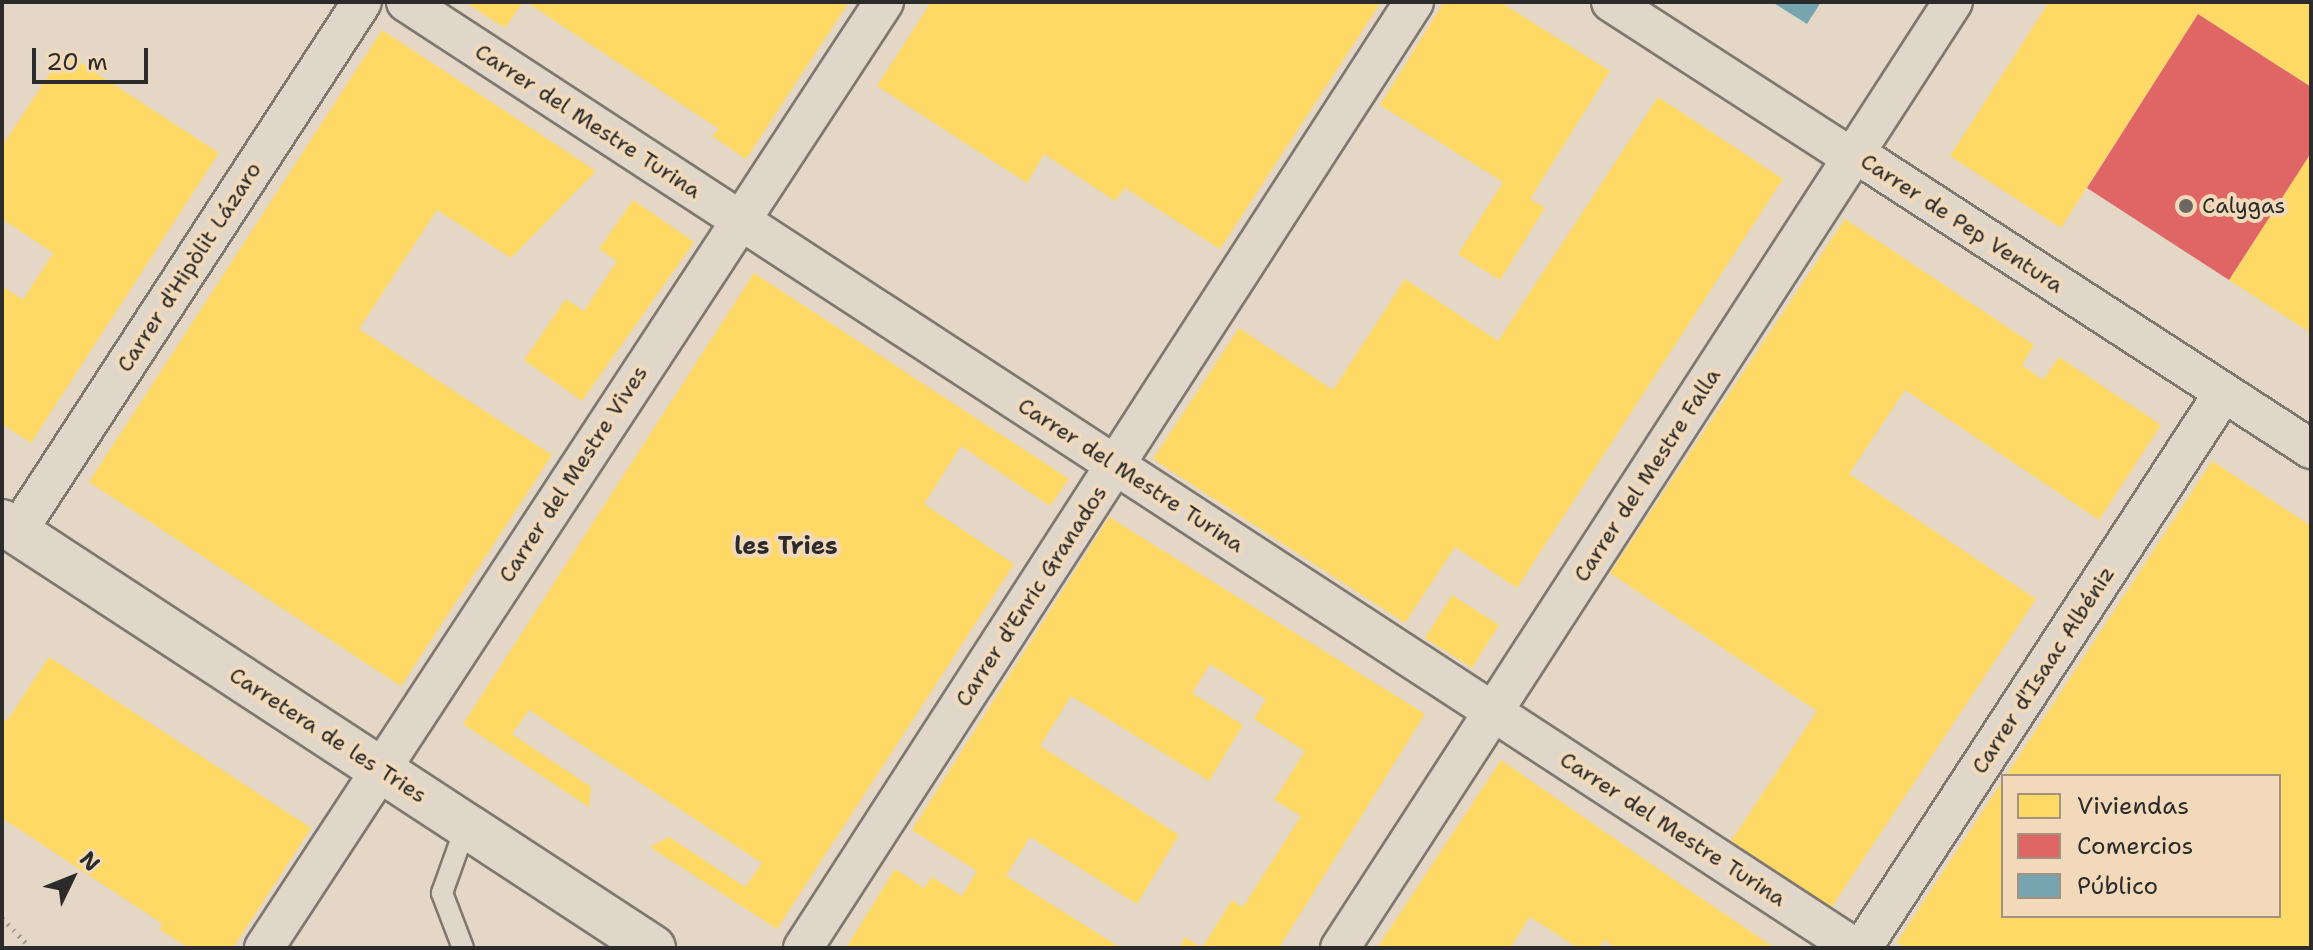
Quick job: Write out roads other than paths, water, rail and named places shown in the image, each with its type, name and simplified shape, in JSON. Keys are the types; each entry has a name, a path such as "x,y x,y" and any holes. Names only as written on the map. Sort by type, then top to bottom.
{"street":[{"name":"Carrer d'Hipòlit Lázaro","path":"10,527 362,2"},
{"name":"Carrer del Mestre Turina","path":"406,2 1855,948"},
{"name":"Carrer del Mestre Vives","path":"264,948 884,2"},
{"name":"Carrer d'Enric Granados","path":"803,948 1414,2"},
{"name":"Carrer de Pep Ventura","path":"1611,2 1844,153 1855,153 2311,449"},
{"name":"Carrer del Mestre Falla","path":"1340,948 1953,2"},
{"name":"Carrer d'Isaac Albéniz","path":"1862,948 2224,392"},
{"name":"Carretera de les Tries","path":"10,527 653,948"}],"lane":[{"path":"463,948 442,893 466,826"}],"place":[{"name":"Calygas","path":"2186,206"}],"district":[{"name":"les Tries","path":"786,547"}]}
